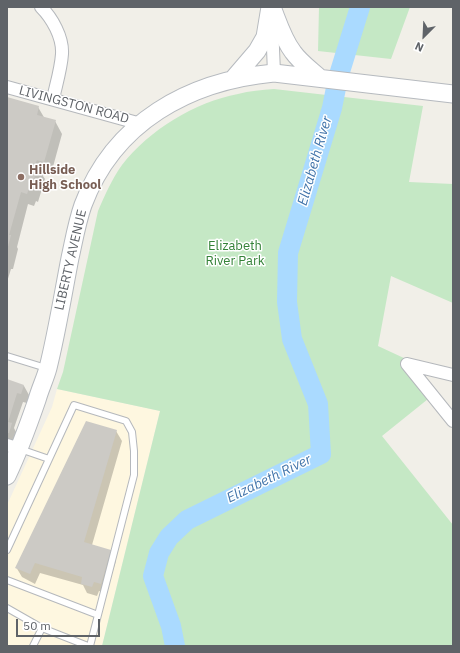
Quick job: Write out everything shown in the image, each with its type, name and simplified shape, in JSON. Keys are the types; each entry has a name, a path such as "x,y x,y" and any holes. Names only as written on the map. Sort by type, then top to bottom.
{"street":[{"path":"41,7 51,18 58,34 62,53 53,99"},
{"path":"271,7 274,73"},
{"path":"271,7 292,51 299,60 320,78"},
{"path":"234,79 257,51 265,37 271,7"},
{"name":"LIBERTY AVENUE","path":"7,476 13,447 48,368 75,233 83,206 94,182 110,156 120,143 141,124 168,104 201,88 234,79 274,73 453,94"},
{"name":"LIVINGSTON ROAD","path":"7,87 141,124"},
{"path":"453,375 407,364 453,421"}],"lane":[{"path":"7,356 48,368"},
{"path":"7,550 74,405 126,421 132,432 134,475 89,646 42,628 7,608"},
{"path":"13,447 49,459"},
{"path":"7,580 98,615"},
{"path":"34,646 42,628"}],"shaded area":[{"path":"57,389 160,411 102,646 7,646 7,505 52,407"}],"green space":[{"path":"319,7 410,7 391,59 318,51"},
{"name":"Elizabeth River Park","path":"274,89 423,106 409,182 453,184 453,303 391,276 378,346 421,366 433,395 382,436 453,525 453,646 102,646 160,411 57,389 63,372 98,211 112,181 122,165 145,140 159,129 190,111 222,98 242,93"}],"building":[{"name":"Hillside High School","path":"7,97 39,106 37,115 56,120 44,162 37,160 35,164 38,165 31,189 29,188 27,194 21,192 9,235 11,235 7,250"},
{"path":"7,379 24,385 21,394 17,393 8,422 12,423 9,433 7,433"},
{"path":"86,421 117,430 84,542 111,550 101,584 94,582 92,587 81,584 82,577 35,563 30,574 15,568"}],"waterway":[{"name":"Elizabeth River","path":"175,646 171,626 153,576 159,553 169,537 187,520 321,454 318,404 292,339 287,302 288,253 332,108 338,78 360,7"}],"place":[{"name":"Hillside High School","path":"21,177"}]}
